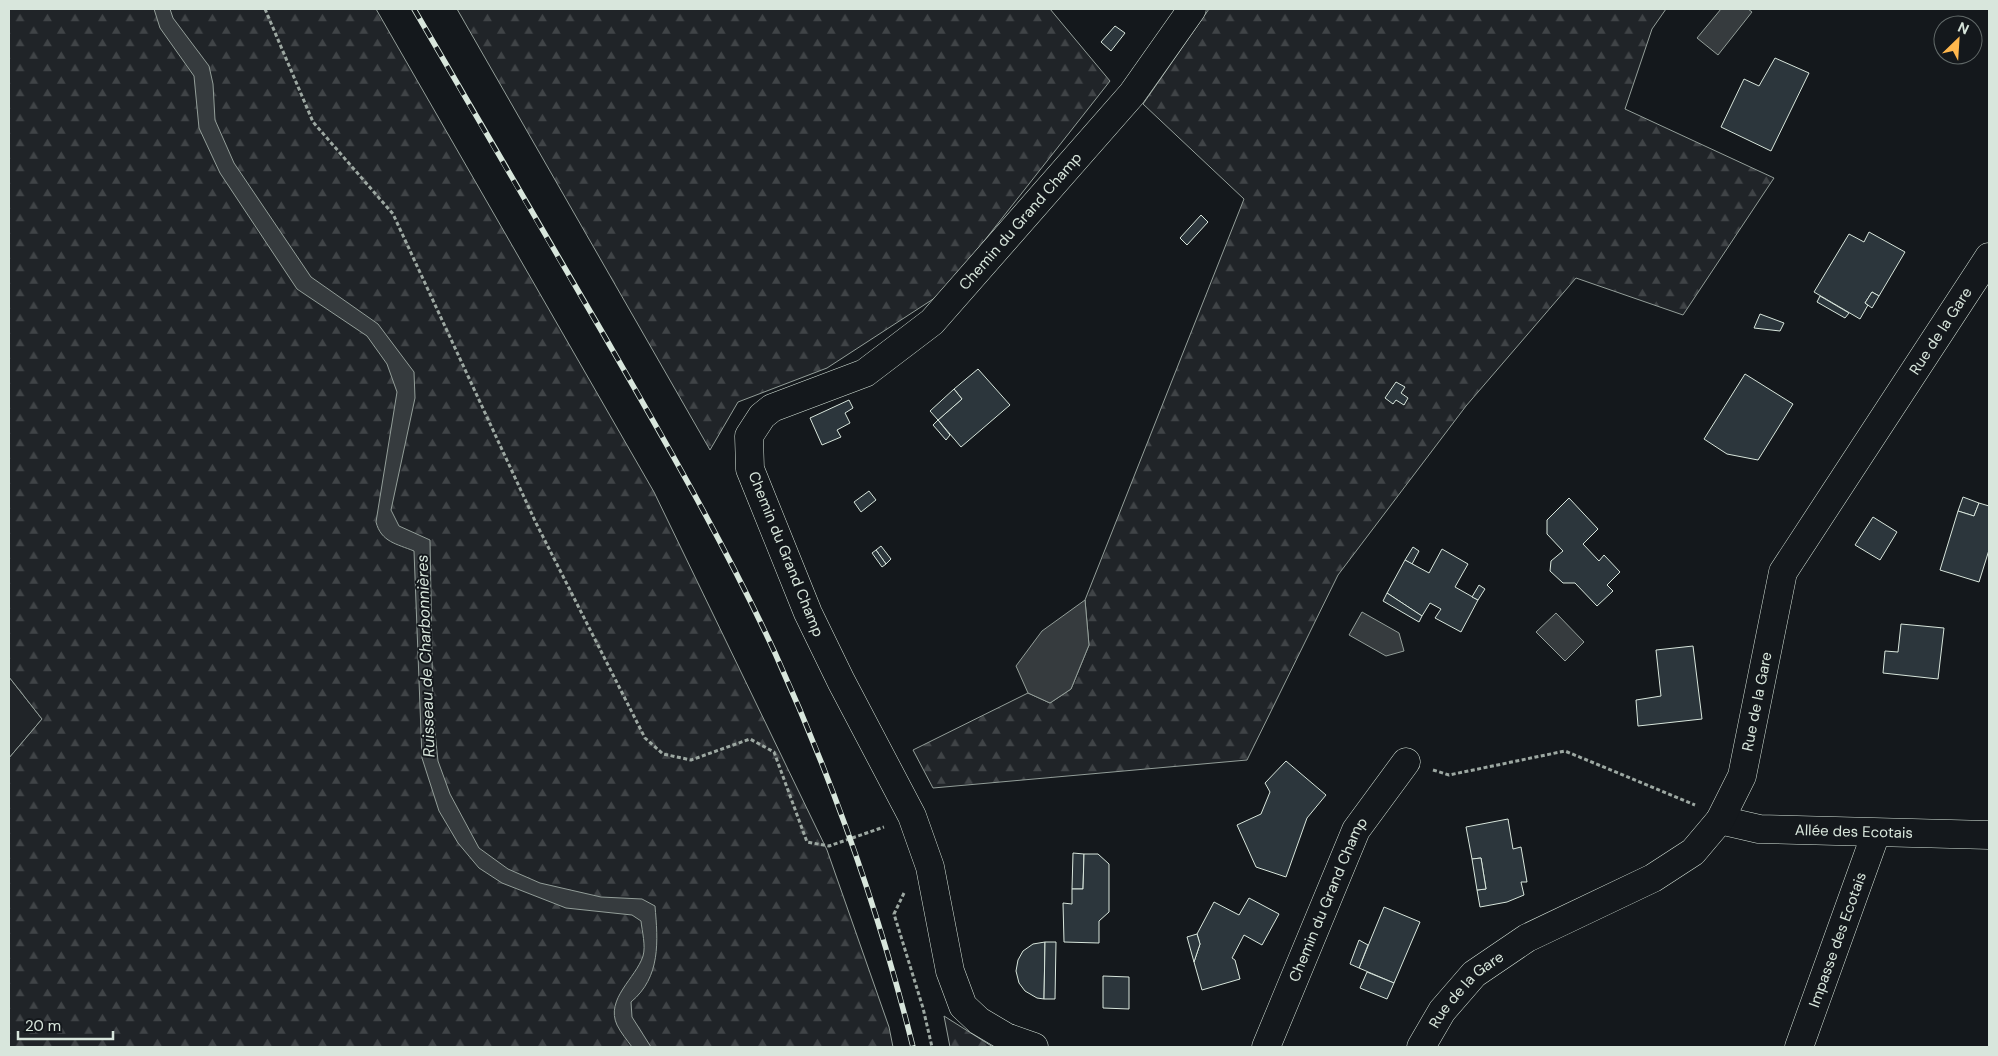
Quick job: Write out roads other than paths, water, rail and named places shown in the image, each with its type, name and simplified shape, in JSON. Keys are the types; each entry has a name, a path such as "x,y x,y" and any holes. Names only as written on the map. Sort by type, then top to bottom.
{"street":[{"name":"Chemin du Grand Champ","path":"1034,1047 999,1033 979,1022 963,1006 950,971 930,867 912,816 841,681 808,613 750,469 749,436 762,416 772,408 865,373 932,322 1132,94 1192,9"},
{"name":"Rue de la Gare","path":"1421,1047 1442,1011 1474,974 1527,938 1653,878 1693,852 1720,820 1742,776 1783,572 1989,257"},
{"name":"Chemin du Grand Champ","path":"1266,1047 1356,830 1406,762"},
{"name":"Allée des Ecotais","path":"1720,820 1759,829 1989,835"},
{"name":"Impasse des Ecotais","path":"1799,1047 1876,833"}],"water":[{"name":"Ruisseau de Charbonnières","path":"154,9 170,9 173,18 209,66 213,84 215,120 234,163 311,277 378,324 414,372 415,398 391,510 399,526 430,540 433,714 438,761 450,794 479,848 508,869 540,883 601,897 642,899 655,906 657,945 653,970 641,992 631,1002 632,1017 651,1047 632,1047 617,1025 614,1015 618,998 643,956 644,943 641,921 632,915 566,908 502,883 479,868 458,843 439,811 422,758 414,551 386,538 378,529 376,522 397,392 387,364 367,336 297,289 220,173 199,128 194,76 160,28"},
{"path":"1721,9 1748,9 1752,12 1718,55 1697,38"},
{"path":"1085,600 1089,645 1071,689 1050,703 1028,693 1016,666 1042,631"},
{"path":"1362,612 1399,633 1404,651 1386,656 1349,635"},
{"path":"1556,613 1584,642 1565,661 1536,632"}],"railway":[{"path":"414,9 601,330 714,530 775,653 816,749 853,847 870,896 913,1047"}]}
